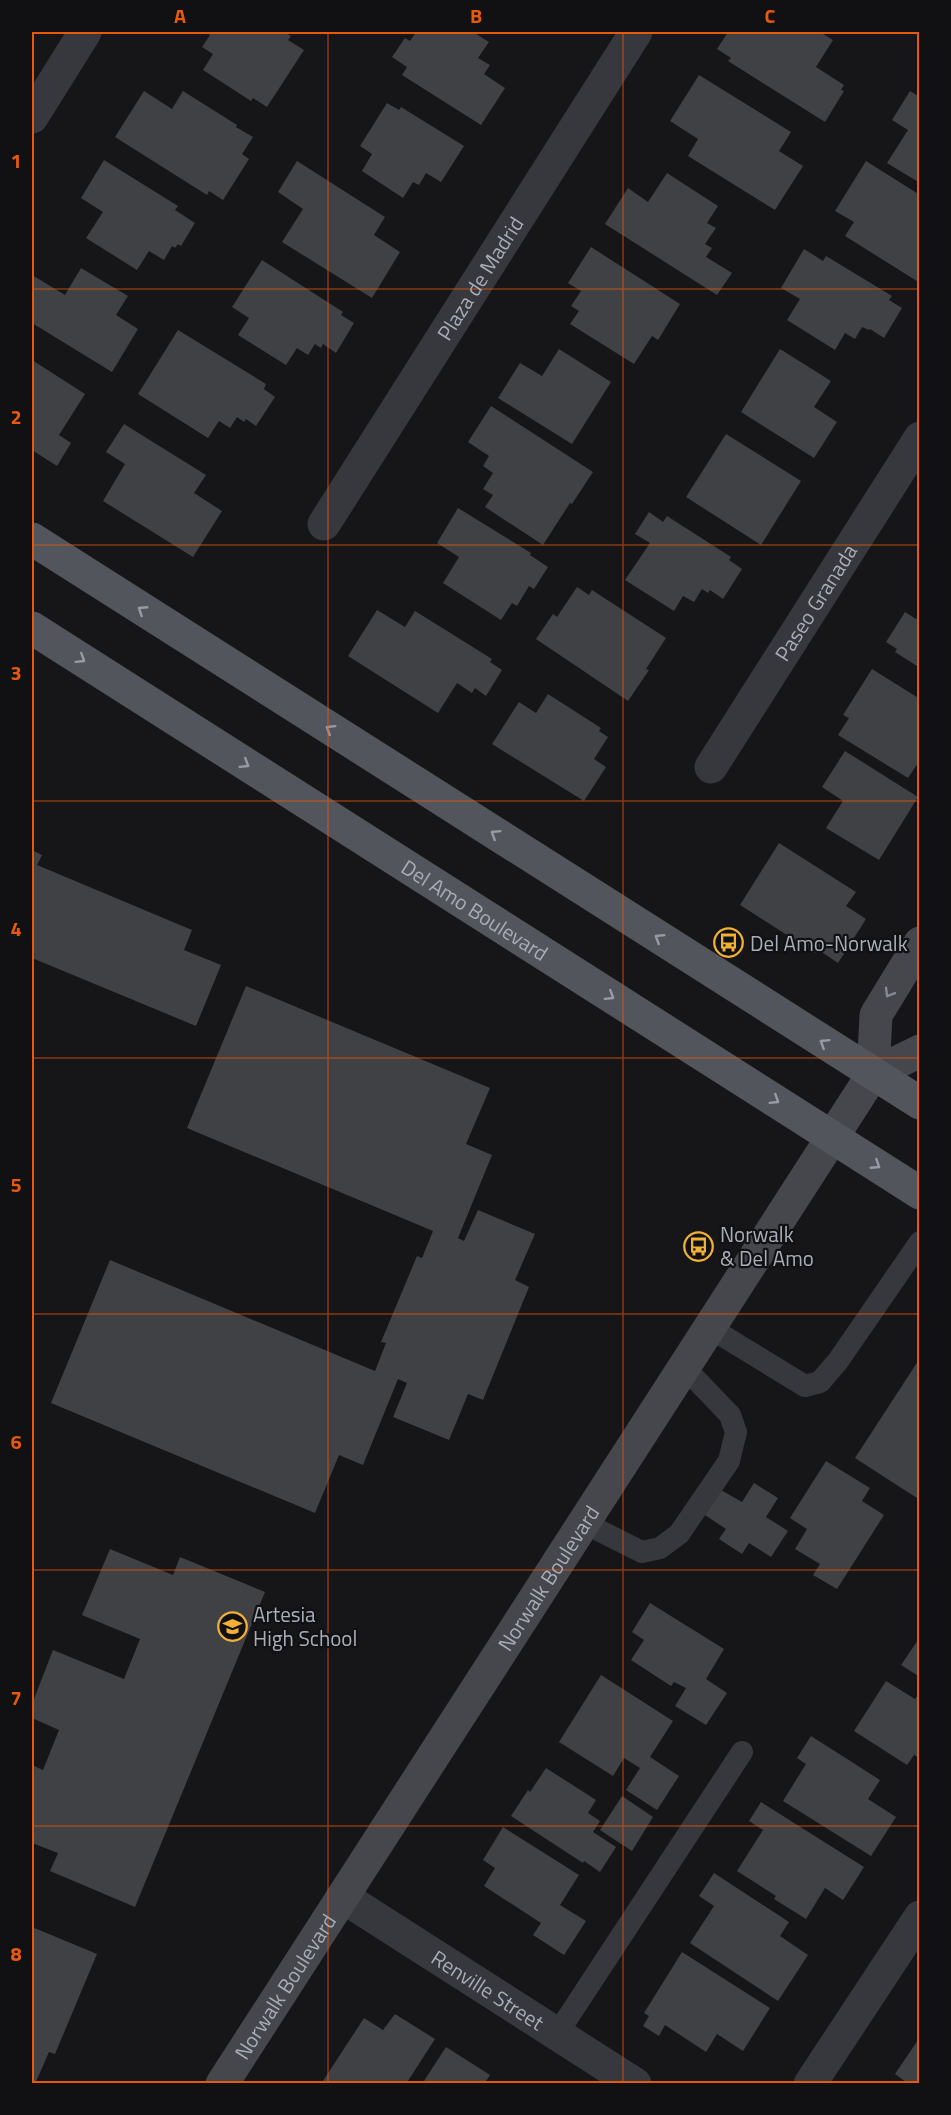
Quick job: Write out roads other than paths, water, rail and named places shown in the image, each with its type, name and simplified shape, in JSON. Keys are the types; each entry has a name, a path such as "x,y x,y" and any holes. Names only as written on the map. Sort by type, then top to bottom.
{"main road":[{"path":"32,539 920,1103"},
{"name":"Del Amo Boulevard","path":"32,628 920,1193"},
{"name":"Norwalk Boulevard","path":"222,2084 873,1074 876,1015 920,943"},
{"path":"873,1074 920,1051"}],"street":[{"path":"32,117 85,32"},
{"name":"Plaza de Madrid","path":"324,524 636,32"},
{"name":"Paseo Granada","path":"711,767 920,438"},
{"name":"Renville Street","path":"343,1897 635,2084"},
{"path":"810,2084 920,1917"}],"lane":[{"path":"710,1328 805,1386 820,1382 920,1242"},
{"path":"584,1523 642,1552 660,1548 679,1534 729,1461 736,1432 730,1415 684,1367"},
{"path":"557,2034 742,1752"}],"place":[{"name":"Del Amo-Norwalk","path":"729,943"},
{"name":"Norwalk & Del Amo","path":"699,1246"},
{"name":"Artesia High School","path":"232,1626"}]}
